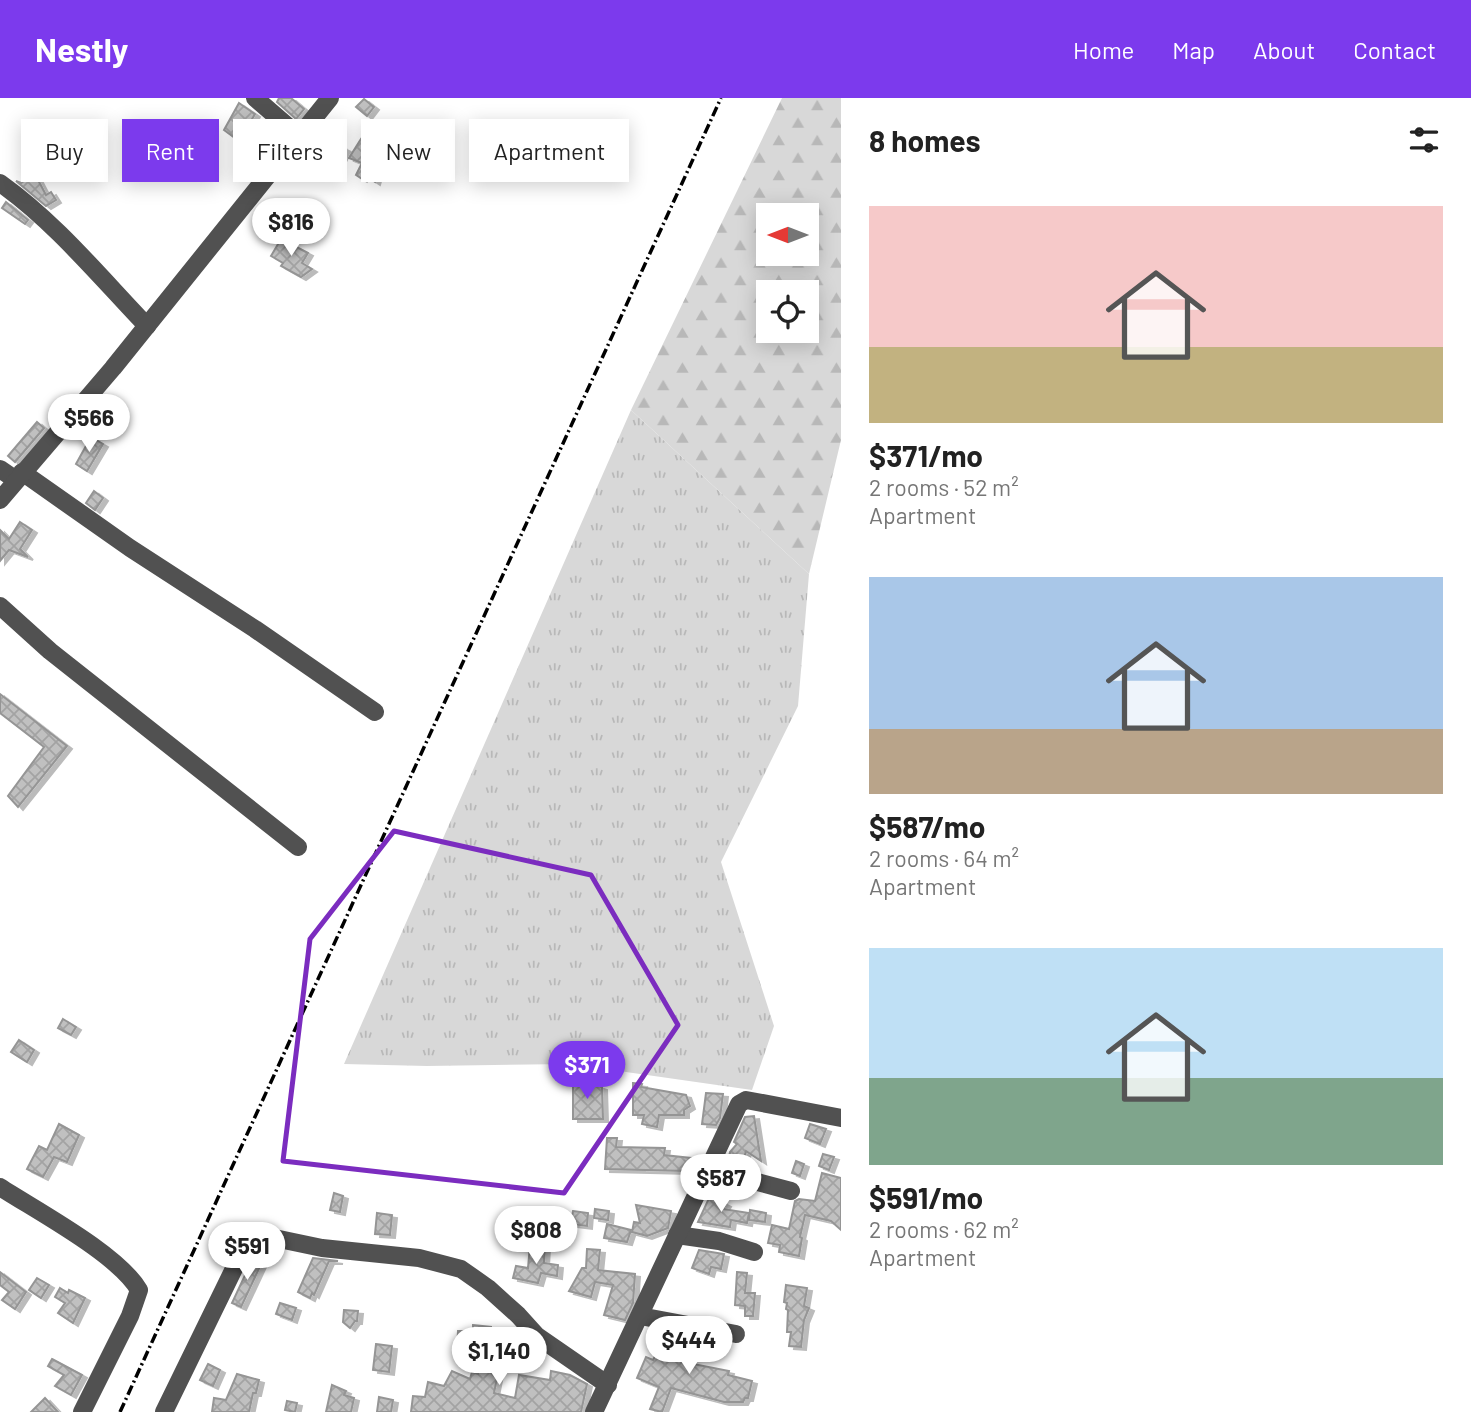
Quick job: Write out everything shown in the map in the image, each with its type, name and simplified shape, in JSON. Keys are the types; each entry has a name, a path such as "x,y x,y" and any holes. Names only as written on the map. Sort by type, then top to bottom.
{"street":[{"path":"254,98 279,119"},
{"path":"313,119 330,98"},
{"path":"0,500 113,368 262,182"},
{"path":"0,183 51,226 147,326"},
{"path":"0,469 19,476 255,629 375,712"},
{"path":"0,606 50,651 298,847"},
{"path":"594,1412 737,1107 746,1100 841,1118"},
{"path":"709,1169 791,1191"},
{"path":"0,1187 109,1258 131,1277 139,1290 130,1316 82,1412"},
{"path":"164,1412 248,1240 260,1235 322,1248 419,1258 461,1269 498,1297 537,1336 608,1385"},
{"path":"677,1235 719,1241 754,1252"},
{"path":"640,1316 736,1334"}],"highlighted area":[{"path":"394,831 591,875 678,1025 564,1193 283,1161 310,939"}],"green space":[{"path":"782,98 841,98 841,440 809,574 631,410"},
{"path":"631,410 809,574 798,706 721,862 774,1026 752,1090 570,1064 344,1064"}],"building":[{"path":"279,98 291,98 304,109 296,119 277,102"},
{"path":"364,99 374,107 367,116 356,107"},
{"path":"239,103 255,114 252,119 233,119 233,137 224,130"},
{"path":"361,139 361,163 349,158"},
{"path":"361,165 361,178 356,175"},
{"path":"16,181 39,182 46,195 51,192 56,200 46,206"},
{"path":"6,202 28,220 25,224 2,208"},
{"path":"281,239 308,253 302,263 312,269 301,277 281,266 283,263 271,256"},
{"path":"37,422 44,428 15,462 8,456"},
{"path":"91,437 103,444 87,471 76,464"},
{"path":"94,491 103,498 95,510 86,503"},
{"path":"20,522 32,530 20,549 28,557 9,550 0,561 0,530 9,539"},
{"path":"0,694 67,746 18,807 8,796 44,747 0,713"},
{"path":"63,1019 76,1027 71,1035 58,1028"},
{"path":"19,1040 34,1050 27,1062 11,1052"},
{"path":"573,1078 602,1087 603,1119 573,1119"},
{"path":"633,1083 642,1084 641,1087 686,1095 690,1106 684,1110 684,1115 659,1115 657,1127 642,1124 644,1115 633,1115"},
{"path":"706,1093 723,1094 720,1118 716,1125 702,1124"},
{"path":"754,1116 761,1161 746,1151 742,1166 728,1162 745,1117"},
{"path":"59,1124 79,1135 67,1162 54,1157 43,1177 27,1169 39,1146 47,1150"},
{"path":"810,1124 826,1129 820,1144 805,1138"},
{"path":"607,1138 617,1138 616,1147 665,1148 664,1155 691,1158 691,1163 698,1165 690,1181 683,1179 686,1171 605,1169"},
{"path":"823,1154 834,1157 829,1170 819,1166"},
{"path":"796,1161 804,1164 800,1176 792,1173"},
{"path":"822,1173 841,1178 841,1230 831,1221 805,1215 799,1256 779,1252 780,1245 768,1243 772,1225 789,1229 795,1201 815,1201"},
{"path":"334,1193 343,1196 340,1212 330,1210"},
{"path":"710,1196 726,1204 723,1209 749,1213 747,1223 731,1220 730,1227 698,1222"},
{"path":"636,1205 671,1211 668,1228 647,1236 632,1232 634,1222 640,1223"},
{"path":"595,1209 609,1211 608,1220 594,1218"},
{"path":"750,1210 766,1213 765,1222 749,1220"},
{"path":"573,1211 588,1213 587,1226 571,1224"},
{"path":"377,1213 392,1215 390,1235 375,1234"},
{"path":"502,1222 512,1223 510,1237 501,1235"},
{"path":"607,1224 631,1230 627,1242 604,1238"},
{"path":"530,1245 545,1246 544,1263 558,1265 557,1276 541,1273 538,1283 513,1278 516,1266 528,1268"},
{"path":"587,1249 600,1250 598,1270 635,1274 633,1303 625,1320 604,1315 613,1285 595,1282 591,1297 569,1291 582,1268 586,1268"},
{"path":"699,1250 724,1254 721,1269 711,1267 709,1274 692,1268"},
{"path":"254,1256 263,1260 241,1307 232,1303"},
{"path":"313,1258 338,1261 329,1261 314,1295 312,1293 310,1298 298,1292"},
{"path":"0,1272 26,1292 15,1309 2,1300 9,1292 0,1285"},
{"path":"737,1272 747,1273 745,1293 755,1293 753,1316 745,1316 745,1306 735,1305"},
{"path":"37,1278 49,1285 41,1298 29,1290"},
{"path":"786,1285 807,1288 804,1306 809,1308 804,1320 801,1347 789,1346 791,1332 787,1332 788,1310 787,1303 784,1302"},
{"path":"60,1288 85,1298 73,1323 58,1313 65,1303 55,1297"},
{"path":"280,1303 296,1308 292,1320 276,1314"},
{"path":"344,1310 358,1311 357,1321 350,1328 343,1322"},
{"path":"473,1325 491,1327 489,1361 500,1363 494,1393 515,1398 519,1375 550,1380 551,1371 570,1375 587,1384 581,1412 411,1412 413,1396 425,1397 428,1382 444,1386 452,1371 470,1379 472,1372 478,1374 479,1351 457,1350 458,1331 473,1331"},
{"path":"681,1335 694,1338 688,1363 729,1371 728,1375 752,1381 748,1398 743,1402 724,1402 671,1388 662,1412 650,1409 659,1387 637,1378 646,1357 653,1360 665,1338 678,1345"},
{"path":"376,1344 392,1346 389,1372 373,1370"},
{"path":"52,1359 82,1375 71,1395 55,1386 64,1375 48,1366"},
{"path":"208,1364 220,1370 213,1386 200,1380"},
{"path":"237,1374 259,1380 249,1412 212,1412 214,1398 226,1400"},
{"path":"332,1385 346,1391 344,1395 354,1398 351,1412 326,1412"},
{"path":"379,1397 393,1400 391,1412 377,1412"},
{"path":"45,1398 58,1412 31,1412"},
{"path":"287,1401 297,1403 295,1412 285,1410"}],"railway":[{"path":"120,1412 721,98"}]}
